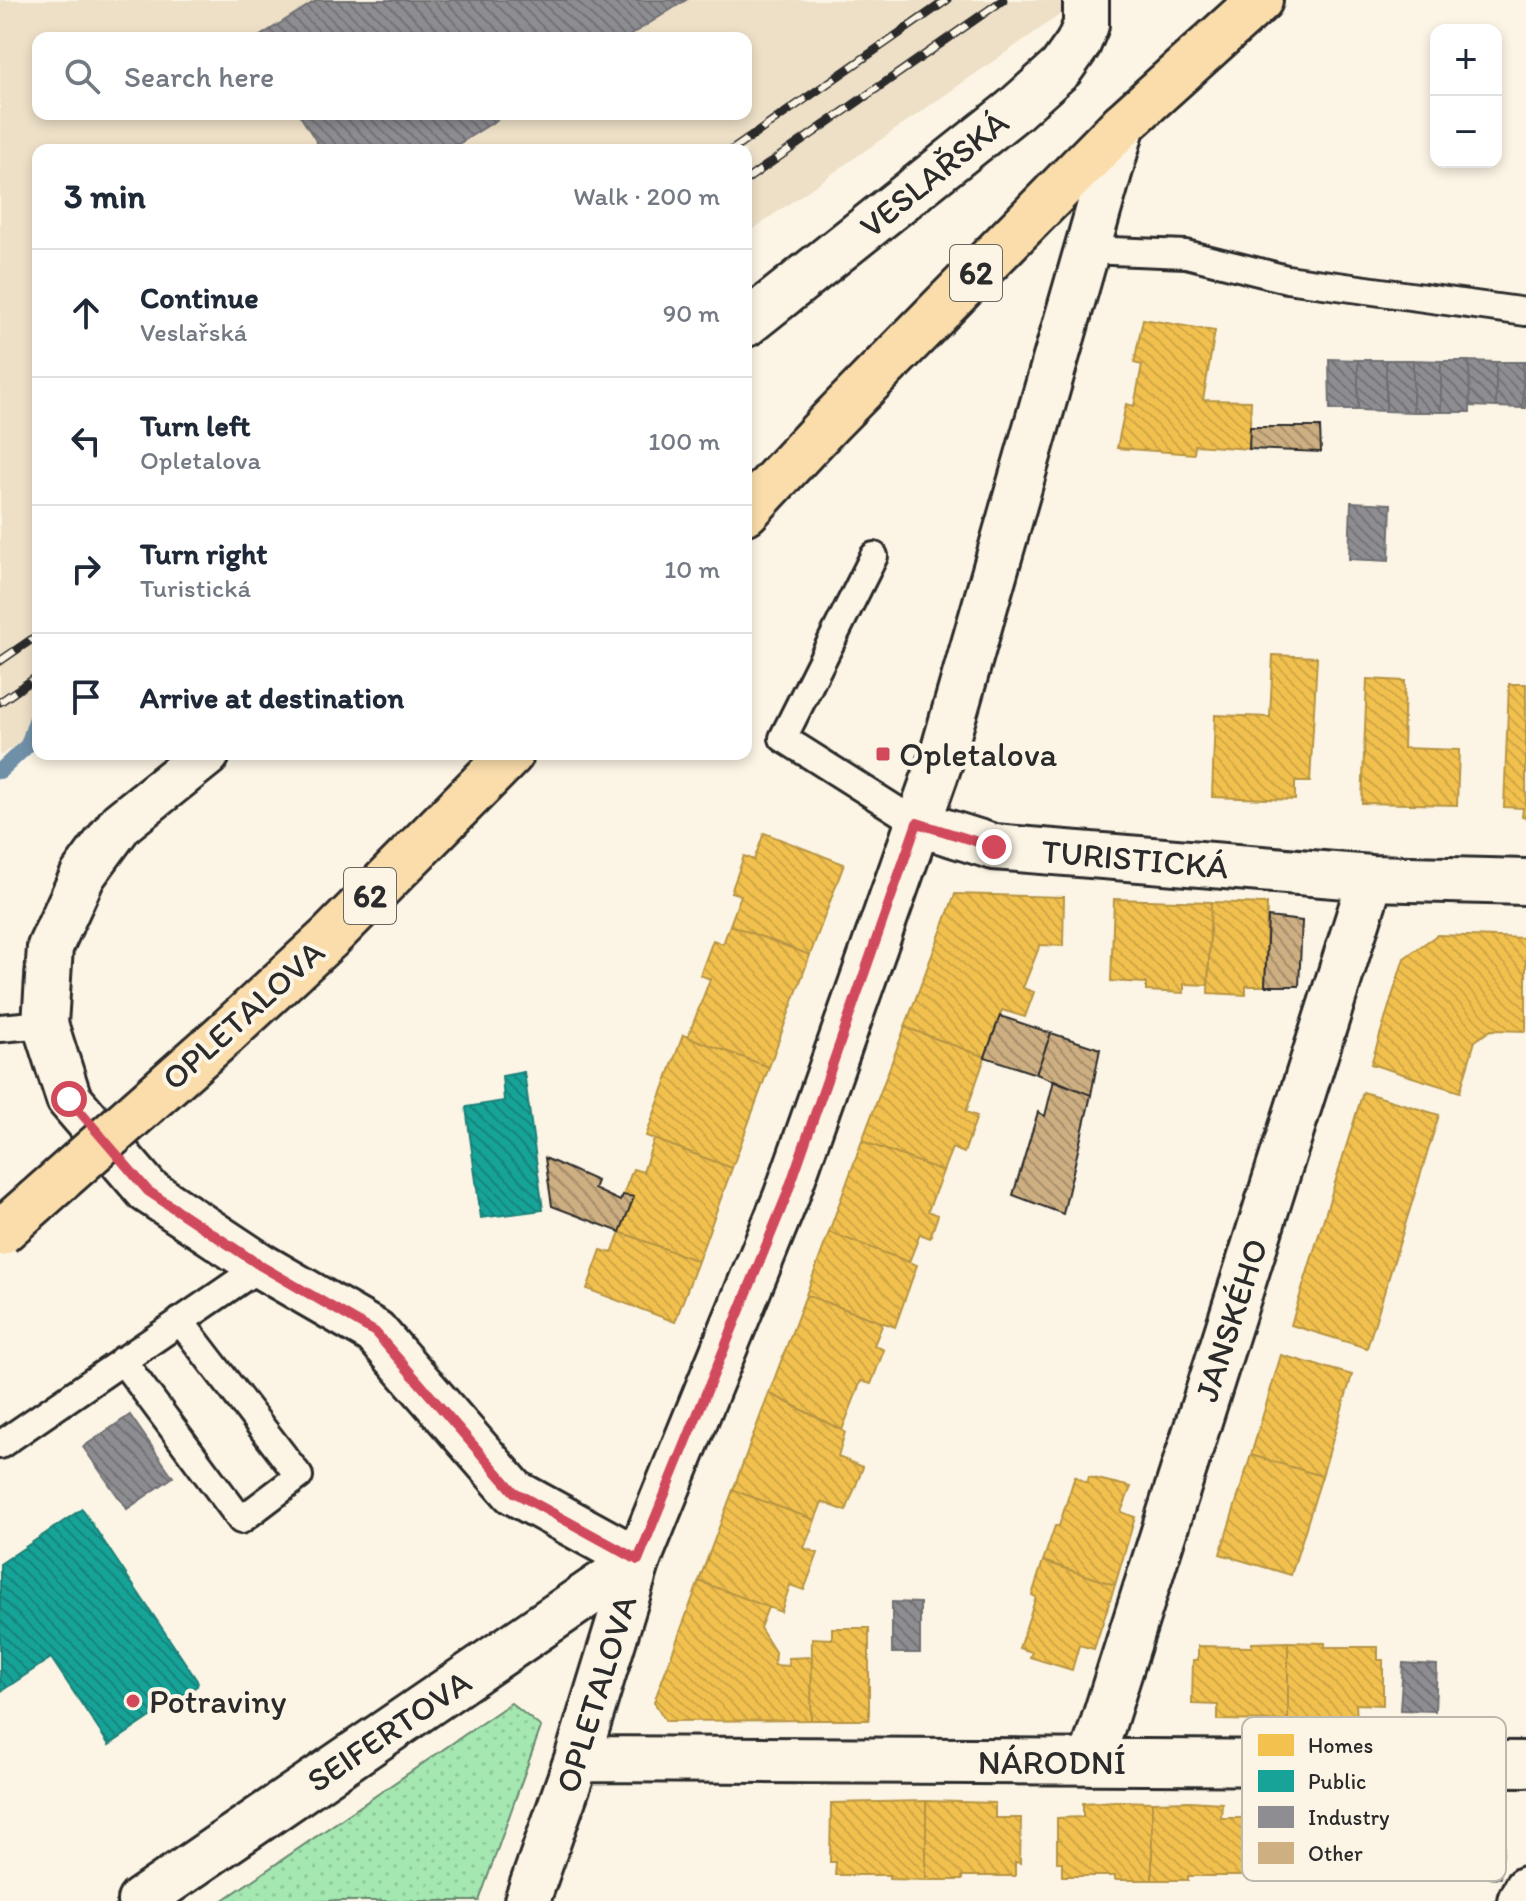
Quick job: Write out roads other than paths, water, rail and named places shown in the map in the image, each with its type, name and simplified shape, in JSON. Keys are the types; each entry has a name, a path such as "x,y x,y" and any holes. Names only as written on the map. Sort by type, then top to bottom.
{"main road":[{"name":"62","path":"752,506 1123,124 1260,0"},
{"name":"OPLETALOVA","path":"0,1233 330,937 505,760"}],"street":[{"name":"VESLAŘSKÁ","path":"752,319 1013,111 1061,68 1078,44 1086,25 1086,0"},
{"name":"OPLETALOVA","path":"527,1901 577,1759 638,1560 786,1197 942,756 1123,124"},
{"path":"200,760 121,823 83,875 50,947 45,1024 69,1099 148,1191 261,1266 375,1332 514,1492 638,1560"},
{"name":"TURISTICKÁ","path":"917,823 994,847 1371,878 1526,882"},
{"name":"JANSKÉHO","path":"1091,1762 1371,878"},
{"name":"SEIFERTOVA","path":"140,1901 638,1560"},
{"name":"NÁRODNÍ","path":"577,1759 1242,1763"},
{"name":"NÁRODNÍ","path":"1506,1764 1526,1764"},
{"path":"1520,1901 1526,1889"}],"lane":[{"path":"1087,250 1186,254 1287,279 1526,312"},
{"name":"TURISTICKÁ","path":"874,556 783,738 917,823"},
{"path":"0,1028 45,1024"},
{"path":"0,1445 261,1266"},
{"path":"122,1360 241,1520 299,1476 180,1321"}],"waterway":[{"path":"0,771 28,745 32,733"}],"railway":[{"path":"741,144 947,0"},
{"path":"752,176 1003,0"},
{"path":"0,661 32,639"},
{"path":"0,702 32,680"}],"place":[{"name":"Opletalova","path":"883,754"},
{"name":"Potraviny","path":"133,1701"}]}
